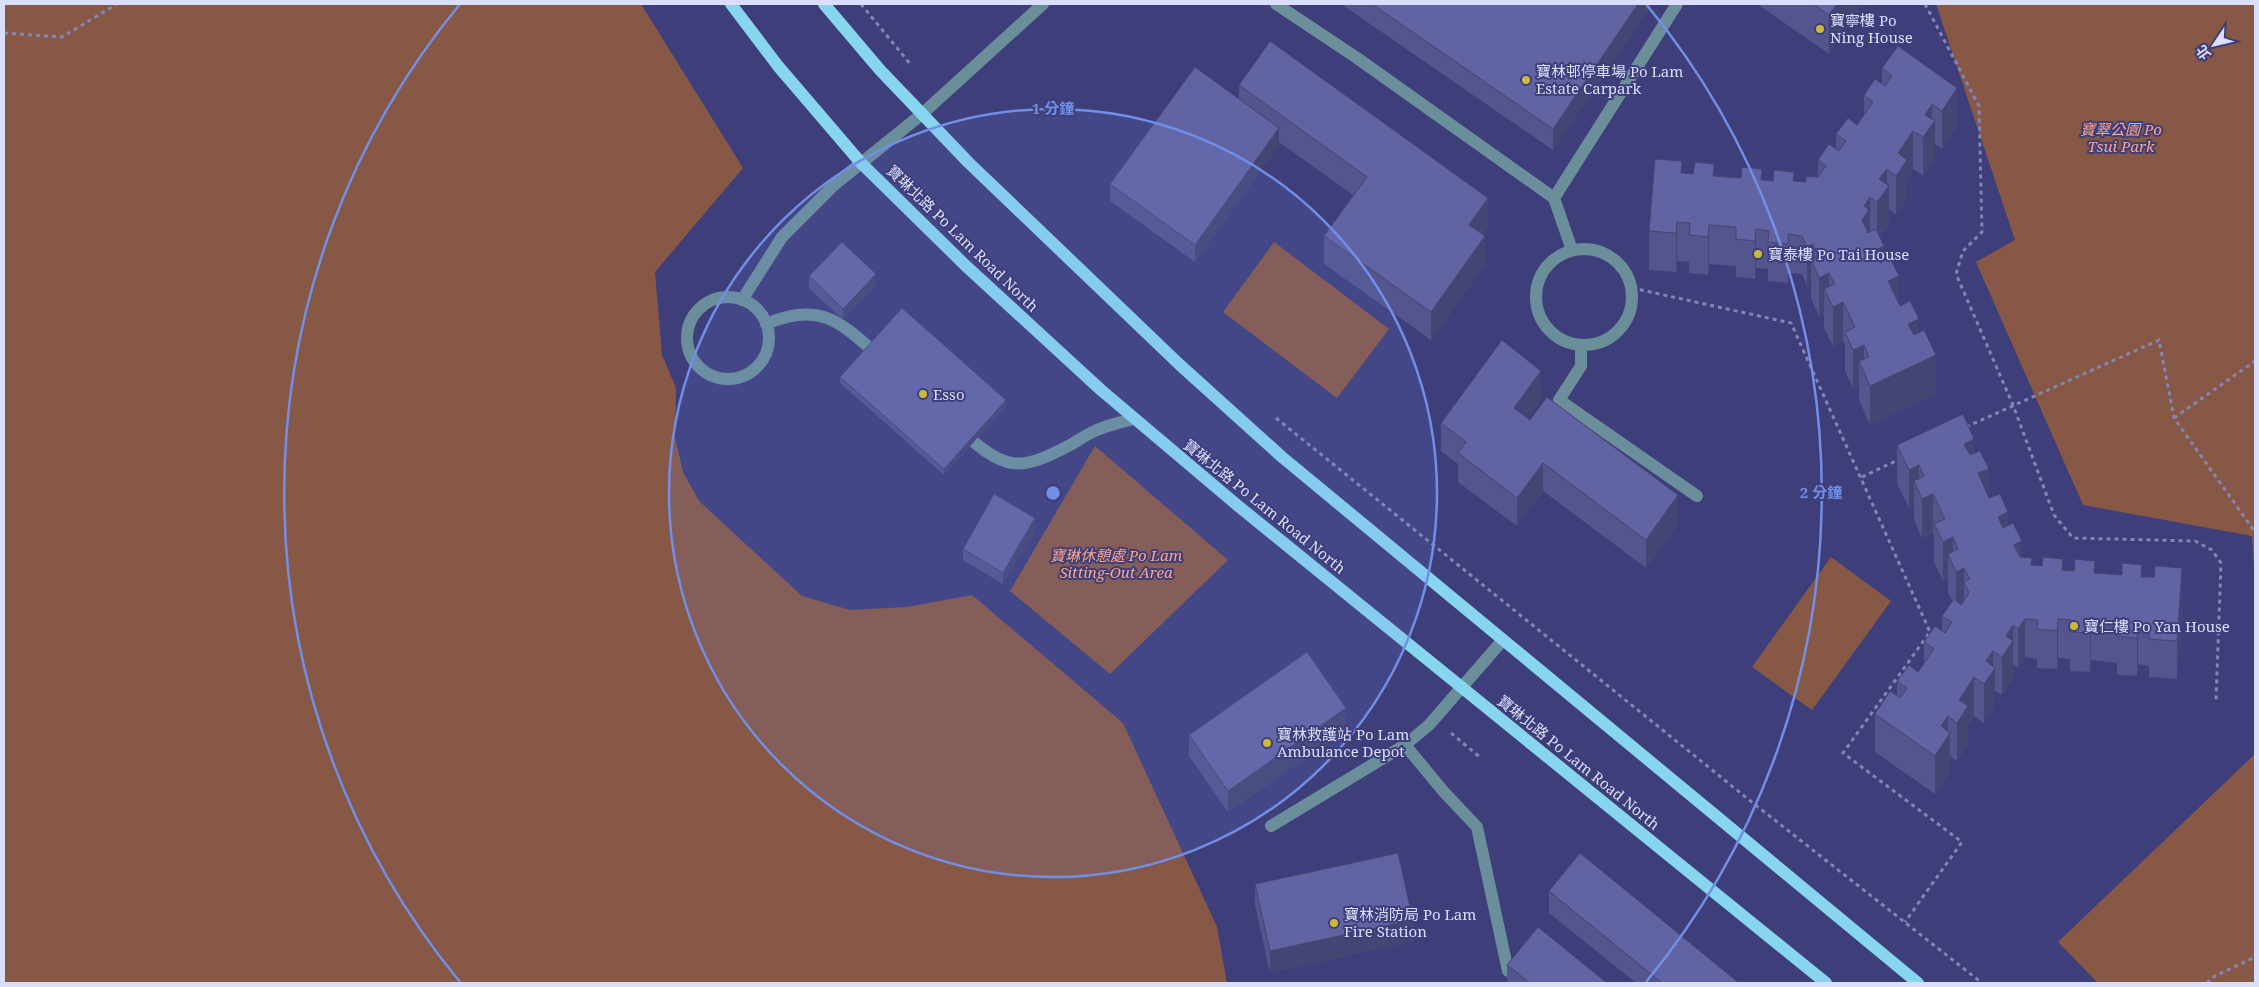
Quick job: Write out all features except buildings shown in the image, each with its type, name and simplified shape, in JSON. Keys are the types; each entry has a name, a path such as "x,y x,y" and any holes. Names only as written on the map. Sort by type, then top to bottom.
{"main road":[{"name":"寶琳北路 Po Lam Road North","path":"731,4 784,73 861,163 966,266 1134,419 1826,983"},
{"path":"824,4 880,70 975,169 1180,365 1282,457 1502,641 1557,683 1918,983"}],"street":[{"path":"1276,4 1357,58 1554,198 1572,250"},
{"path":"1554,198 1677,4"},
{"path":"742,300 782,237 834,185 922,114 1037,6"},
{"path":"1588,248 1603,252 1621,267 1632,288 1632,303 1629,317 1621,329 1610,338 1596,344 1581,346 1566,342 1553,334 1544,323 1537,309 1535,294 1539,279 1547,266 1558,256 1572,250 1588,248"},
{"path":"730,297 742,300 761,314 766,324 769,338 766,351 760,363 741,377 728,379 716,377 705,372 689,352 687,339 689,326 694,314 704,304 716,299 730,297"},
{"path":"766,324 784,317 800,314 817,315 834,320 848,329 892,368"},
{"path":"1581,346 1581,366 1559,400 1697,496"},
{"path":"950,421 994,458 1010,463 1028,464 1043,460 1096,430 1134,419"},
{"path":"1271,826 1404,745 1429,725 1502,641"},
{"path":"1404,745 1444,792 1477,826 1508,971"}],"path":[{"path":"4,33 62,37 117,4"},
{"path":"861,4 914,69"},
{"path":"1925,4 1979,106 1982,232 1963,251 1956,274 2013,405 2054,515 2073,538 2195,541 2212,550 2221,563 2216,700"},
{"path":"1632,288 1791,323 1862,477 1930,632 1843,753 1962,842 1905,922"},
{"path":"1959,431 2159,340 2174,418 2255,532"},
{"path":"2174,418 2255,361"},
{"path":"1274,416 1738,791 1982,983"},
{"path":"1862,477 1906,456"},
{"path":"2207,983 2210,978 2255,957"}],"green space":[{"path":"4,4 641,4 743,168 655,272 662,355 676,388 675,437 683,472 699,501 802,596 850,610 907,607 972,595 1123,723 1217,927 1227,983 4,983"},
{"name":"寶翠公園 Po Tsui Park","path":"1936,4 2255,4 2255,586 2252,536 2083,505 1976,262 2015,240"},
{"path":"1274,242 1389,329 1337,398 1223,312"},
{"name":"寶琳休憩處 Po Lam Sitting-Out Area","path":"1095,446 1228,560 1110,674 1010,591"},
{"path":"1831,557 1891,601 1812,710 1752,667"},
{"path":"2255,754 2255,983 2098,983 2058,942"}],"place":[{"name":"寶寧樓 Po Ning House","path":"1820,29"},
{"name":"寶林邨停車場 Po Lam Estate Carpark","path":"1526,80"},
{"name":"寶泰樓 Po Tai House","path":"1758,254"},
{"name":"Esso","path":"923,394"},
{"name":"寶仁樓 Po Yan House","path":"2074,626"},
{"name":"寶林救護站 Po Lam Ambulance Depot","path":"1267,743"},
{"name":"寶林消防局 Po Lam Fire Station","path":"1334,923"}]}
